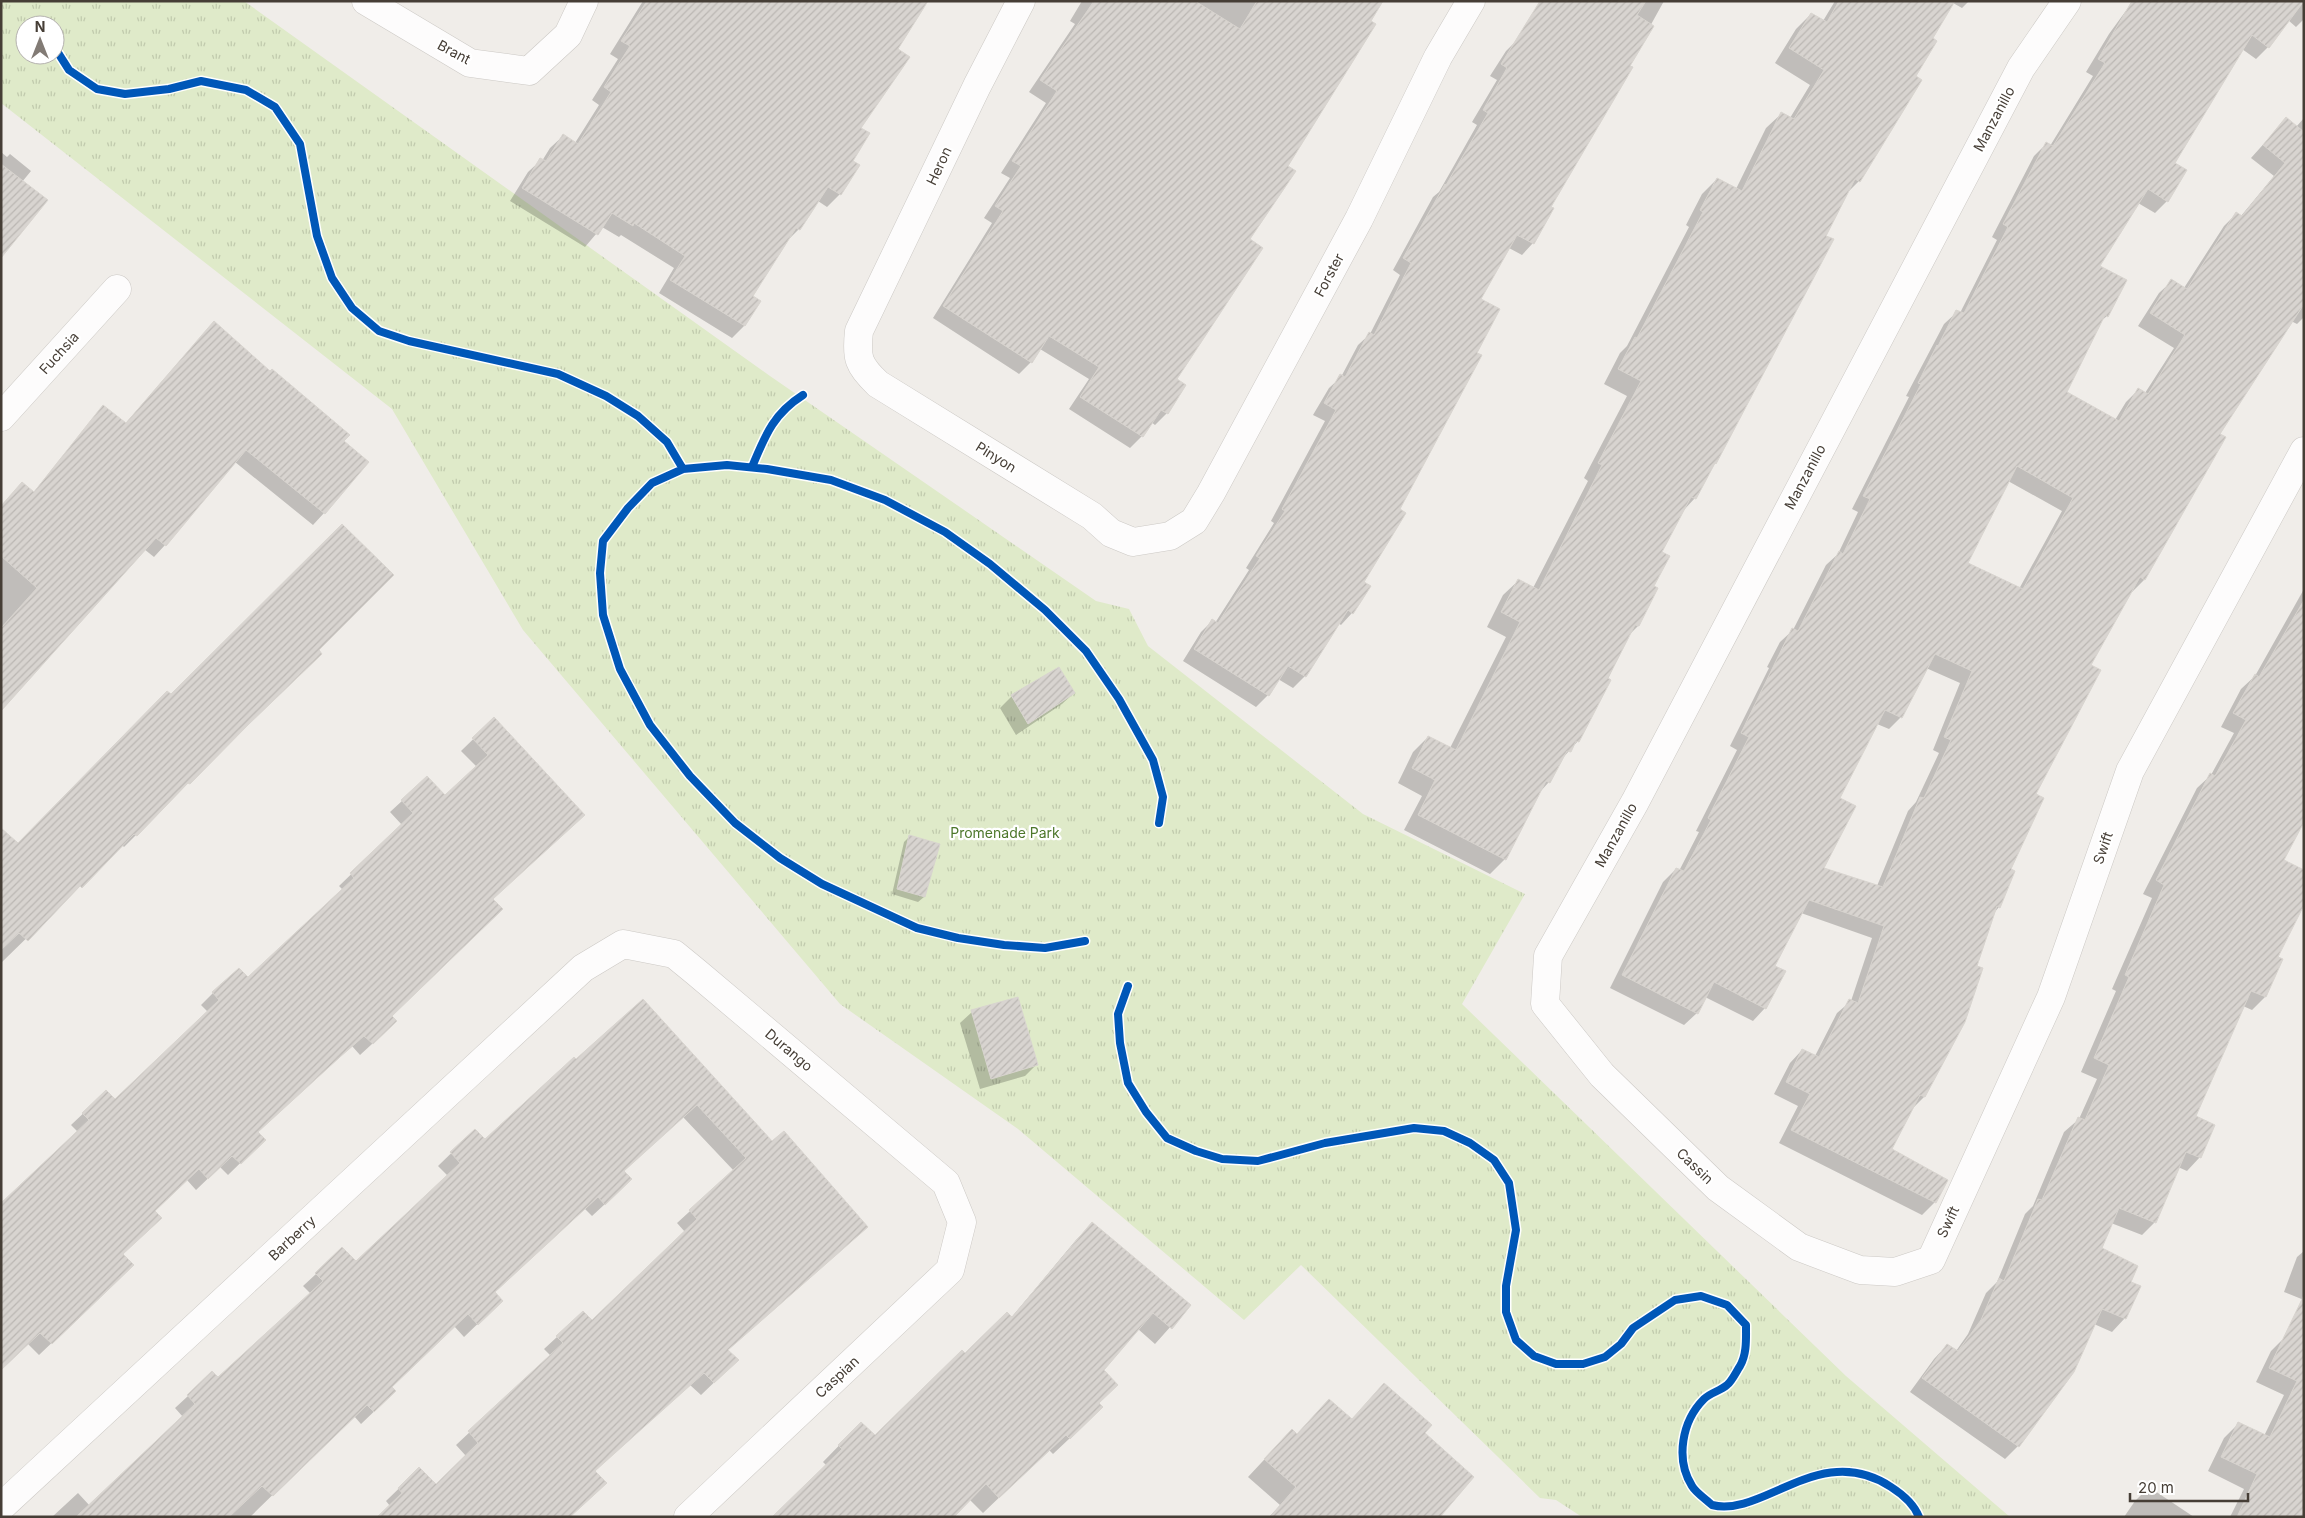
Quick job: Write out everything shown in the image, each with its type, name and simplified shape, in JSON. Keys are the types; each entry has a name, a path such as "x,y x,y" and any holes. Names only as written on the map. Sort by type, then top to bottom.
{"street":[{"name":"Brant","path":"366,1 470,63 529,71 568,35 584,1"},
{"name":"Heron","path":"859,331 976,86 1021,1"},
{"name":"Forster","path":"1170,536 1194,521 1211,493 1359,218 1438,57 1471,1"},
{"name":"Manzanillo","path":"1548,956 1635,802 2021,68 2067,1"},
{"name":"Fuchsia","path":"1,417 117,289"},
{"name":"Pinyon","path":"859,331 856,354 864,370 878,384 1092,516 1111,533 1134,542 1170,536"},
{"name":"Swift","path":"1931,1260 2051,997 2130,771 2304,451"},
{"name":"Durango","path":"583,968 623,944 674,954 946,1183 962,1222"},
{"name":"Cassin","path":"1548,956 1545,1004 1602,1075 1718,1188 1799,1247 1860,1270 1895,1272 1931,1260"},
{"name":"Barberry","path":"1,1508 583,968"},
{"name":"Caspian","path":"688,1517 950,1270 962,1222"}],"green space":[{"name":"Promenade Park","path":"1,1 244,1 770,376 1096,601 1129,609 1148,646 1363,814 1525,894 1462,1004 1846,1376 2010,1517 1582,1517 1556,1500 1540,1498 1301,1265 1244,1320 1018,1129 840,1004 523,630 392,409 1,103"}],"building":[{"path":"647,1 928,1 898,49 910,57 861,128 870,133 853,161 860,165 841,195 828,187 800,230 796,228 753,296 761,301 745,326 670,280 685,256 634,223 633,226 612,213 598,235 522,188 540,158 546,161 563,134 578,144 611,92 604,87 630,46 621,41"},
{"path":"1094,1 1195,1 1240,29 1257,1 1383,1 1371,21 1376,24 1288,166 1296,171 1250,239 1263,248 1177,379 1186,385 1168,414 1161,410 1143,437 1080,397 1099,367 1049,336 1032,363 943,306 1003,211 995,206 1021,166 1012,161 1057,91 1040,80"},
{"path":"1540,1 1646,1 1637,15 1654,26 1630,66 1633,67 1551,207 1554,208 1534,244 1517,235 1481,299 1500,309 1477,353 1482,355 1400,509 1406,513 1364,582 1371,586 1353,614 1348,610 1306,677 1288,666 1269,696 1194,649 1212,619 1218,623 1260,558 1256,556 1285,511 1282,509 1336,410 1324,403 1340,374 1345,377 1369,332 1374,335 1411,263 1403,258 1488,113 1483,110 1507,68 1501,64"},
{"path":"1839,1 1955,1 1933,38 1937,41 1916,76 1922,80 1860,182 1855,179 1826,236 1834,239 1716,464 1696,499 1691,497 1662,552 1670,556 1654,586 1658,588 1639,626 1635,625 1608,678 1611,680 1579,742 1576,741 1571,752 1567,751 1550,783 1546,781 1506,860 1418,815 1435,780 1412,768 1428,736 1456,750 1520,622 1501,612 1518,579 1539,590 1602,465 1598,463 1641,381 1618,369 1635,337 1637,338 1703,212 1700,210 1717,178 1742,191 1781,112 1794,119 1824,70 1789,48 1811,13 1827,22"},
{"path":"2132,1 2304,1 2269,48 2252,35 2175,163 2187,170 2168,202 2148,189 2100,266 2127,280 2108,317 2105,315 2067,392 2119,421 2138,388 2148,394 2185,335 2150,313 2171,279 2187,289 2236,212 2242,216 2285,163 2263,145 2286,117 2304,132 2304,304 2220,434 2226,437 2145,580 2140,577 2091,665 2101,670 2036,794 2044,798 2011,869 2015,871 2000,908 1997,906 1977,966 1983,968 1965,1022 1925,1097 1920,1095 1892,1149 1948,1180 1936,1203 1791,1130 1810,1094 1786,1082 1802,1049 1819,1057 1849,999 1858,1003 1884,926 1809,900 1775,966 1786,971 1766,1009 1714,982 1698,1014 1622,975 1676,868 1684,871 1711,820 1708,818 1749,737 1741,733 1792,628 1798,631 1839,551 1843,554 1870,499 1863,496 1921,384 1918,383 1937,345 1956,310 1964,313 2008,227 2003,224 2046,142 2053,146 2105,63 2098,59","holes":["2017,466 2073,498 2023,589 1968,563","1935,654 1972,671 1944,737 1951,740 1924,798 1920,797 1883,887 1824,868 1856,806 1840,798 1885,710 1902,718"]},
{"path":"1,164 48,200 1,258"},
{"path":"214,321 270,371 272,369 350,435 344,441 369,462 325,514 246,450 166,546 156,538 1,711 1,628 37,588 1,556 1,506 22,482 34,492 103,405 126,423"},
{"path":"342,524 394,575 319,650 322,654 190,784 188,783 137,836 134,834 82,888 80,886 28,941 19,933 1,950 1,828 18,843 167,691 171,694"},
{"path":"2304,600 2304,822 2284,860 2304,870 2304,905 2278,957 2283,959 2266,997 2251,991 2196,1116 2215,1125 2201,1158 2186,1152 2156,1223 2119,1208 2102,1248 2138,1266 2131,1282 2141,1286 2126,1319 2102,1309 2074,1372 2019,1447 1922,1378 1947,1344 1958,1351 1981,1320 1999,1278 2004,1281 2038,1199 2042,1200 2078,1117 2085,1120 2109,1065 2094,1058 2129,977 2125,975 2164,885 2156,880 2210,773 2215,776 2246,720 2233,713 2255,674 2259,677"},
{"path":"1059,667 1075,693 1028,724 1011,695"},
{"path":"494,717 585,815 493,899 503,909 392,1016 397,1021 373,1044 364,1036 340,1057 258,1132 266,1140 241,1164 232,1156 208,1179 199,1169 155,1211 162,1218 123,1254 134,1265 52,1344 40,1333 1,1370 1,1203 89,1120 82,1113 106,1090 115,1099 219,1000 212,992 239,968 248,977 354,878 350,873 413,813 401,800 427,776 445,795 488,755 472,738"},
{"path":"909,835 940,844 925,897 897,889"},
{"path":"1018,997 1038,1065 991,1079 971,1010"},
{"path":"643,999 772,1141 784,1131 868,1227 728,1350 739,1360 714,1383 704,1373 595,1471 607,1483 570,1517 377,1517 402,1493 398,1488 419,1467 436,1484 478,1443 468,1431 563,1343 556,1336 583,1311 592,1320 697,1219 689,1210 746,1158 697,1105 624,1171 632,1179 605,1205 598,1197 495,1292 503,1301 478,1325 468,1314 392,1387 396,1391 374,1412 367,1405 273,1496 262,1486 229,1517 76,1517 195,1404 187,1395 212,1371 218,1377 323,1281 315,1273 342,1247 356,1261 460,1163 450,1152 475,1129 485,1139 574,1057 576,1059"},
{"path":"1092,1222 1191,1305 1172,1329 1153,1313 1104,1370 1118,1385 1099,1403 1103,1407 1070,1439 1066,1435 999,1498 986,1484 954,1517 772,1517 842,1449 838,1445 861,1422 875,1435 962,1350 965,1353 1007,1312 1012,1317"},
{"path":"2304,1295 2304,1517 2237,1517 2257,1474 2221,1457 2238,1422 2270,1437 2297,1381 2269,1368"},
{"path":"1384,1383 1432,1425 1425,1433 1474,1477 1440,1517 1270,1517 1296,1487 1264,1459 1292,1429 1297,1434 1329,1399 1352,1419"}],"cycle path":[{"path":"65,64 69,70 97,89 125,94 169,89 201,81 246,90 275,107 300,144 317,236 332,278 352,308 379,331 409,341 558,374 606,396 638,416 667,442 683,469"},
{"path":"752,467 771,426 784,410 803,395"},
{"path":"1085,941 1045,948 1004,945 958,938 917,928 822,884 780,858 735,823 690,776 650,725 620,669 603,615 600,573 603,541 628,508 652,483 683,469 727,465 767,469 831,480 885,500 945,532 990,564 1045,610 1086,651 1119,699 1153,760 1163,797 1159,823"},
{"path":"1128,986 1118,1014 1120,1043 1128,1083 1146,1112 1167,1138 1196,1151 1222,1159 1258,1161 1325,1143 1414,1128 1444,1131 1470,1143 1494,1160 1509,1183 1516,1230 1506,1286 1506,1312 1516,1340 1534,1356 1556,1364 1583,1364 1605,1357 1621,1344 1633,1328 1675,1300 1701,1296 1727,1305 1746,1325 1744,1356 1729,1383 1706,1397 1696,1408 1690,1418 1683,1441 1684,1464 1687,1475 1694,1489 1712,1505 1731,1506 1752,1501 1817,1475 1840,1472 1865,1475 1891,1487 1907,1500 1919,1517"}]}
